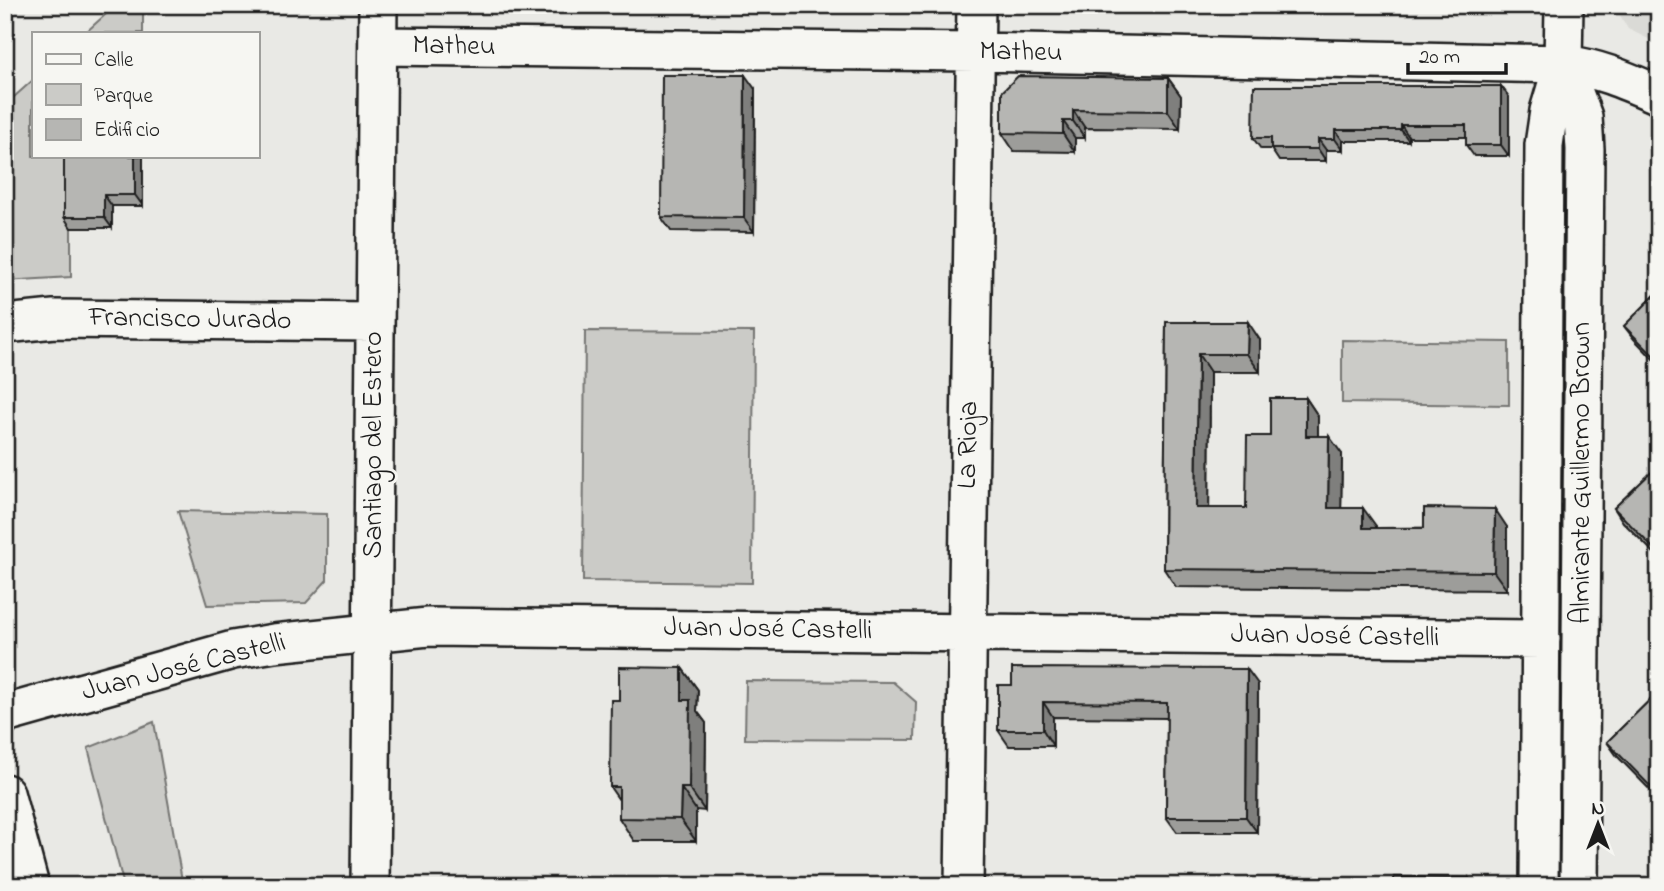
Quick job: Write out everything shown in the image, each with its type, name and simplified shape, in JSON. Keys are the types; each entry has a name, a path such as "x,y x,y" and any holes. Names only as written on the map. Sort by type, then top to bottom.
{"street":[{"name":"Santiago del Estero","path":"370,886 378,5"},
{"name":"La Rioja","path":"964,886 976,5"},
{"name":"Almirante Guillermo Brown","path":"1539,886 1545,145 1549,111 1563,64 1564,5"},
{"name":"Matheu","path":"377,46 975,52 1563,64 1586,66 1612,74 1659,95"},
{"name":"Almirante Guillermo Brown","path":"1563,64 1583,117 1585,149 1579,886"},
{"name":"Francisco Jurado","path":"5,324 54,319 375,322"},
{"name":"Juan José Castelli","path":"5,714 233,650 274,643 459,626 1541,639"},
{"path":"5,793 30,886"}],"shaded area":[{"path":"1617,5 1659,5 1659,44 1628,29"}],"green space":[{"path":"116,5 143,5 143,32 86,32"},
{"path":"32,81 32,158 71,158 71,277 5,281 5,105"},
{"path":"1558,156 1567,156 1568,886 1550,886"},
{"path":"585,331 754,332 752,583 583,581"},
{"path":"1342,340 1509,342 1509,405 1342,403"},
{"path":"178,511 327,514 327,580 306,603 207,605"},
{"path":"746,681 893,682 916,702 915,740 745,739"},
{"path":"154,722 183,886 124,886 88,748"}],"building":[{"path":"662,75 745,75 744,218 661,217"},
{"path":"1018,76 1168,78 1168,111 1073,110 1073,121 1063,121 1063,134 1002,133 1002,92"},
{"path":"1254,86 1501,86 1501,145 1466,145 1466,125 1401,125 1401,130 1335,130 1335,139 1318,139 1318,149 1271,149 1271,138 1253,138"},
{"path":"64,158 135,158 135,195 104,195 104,217 64,217"},
{"path":"1659,291 1659,361 1624,326"},
{"path":"1166,322 1248,322 1247,354 1198,354 1196,508 1246,508 1247,436 1270,436 1270,398 1306,398 1306,436 1329,436 1328,508 1363,508 1363,528 1424,528 1424,508 1495,509 1494,572 1164,569"},
{"path":"1659,465 1659,554 1614,508"},
{"path":"619,667 682,668 682,700 690,700 689,788 681,788 680,819 619,818 619,787 610,787 611,700 619,700"},
{"path":"1012,668 1247,669 1246,817 1166,817 1167,703 1043,702 1043,730 998,730 998,685 1012,685"},
{"path":"1659,691 1659,795 1607,742"},
{"path":"1394,877 1469,878 1469,886 1394,886"}]}
